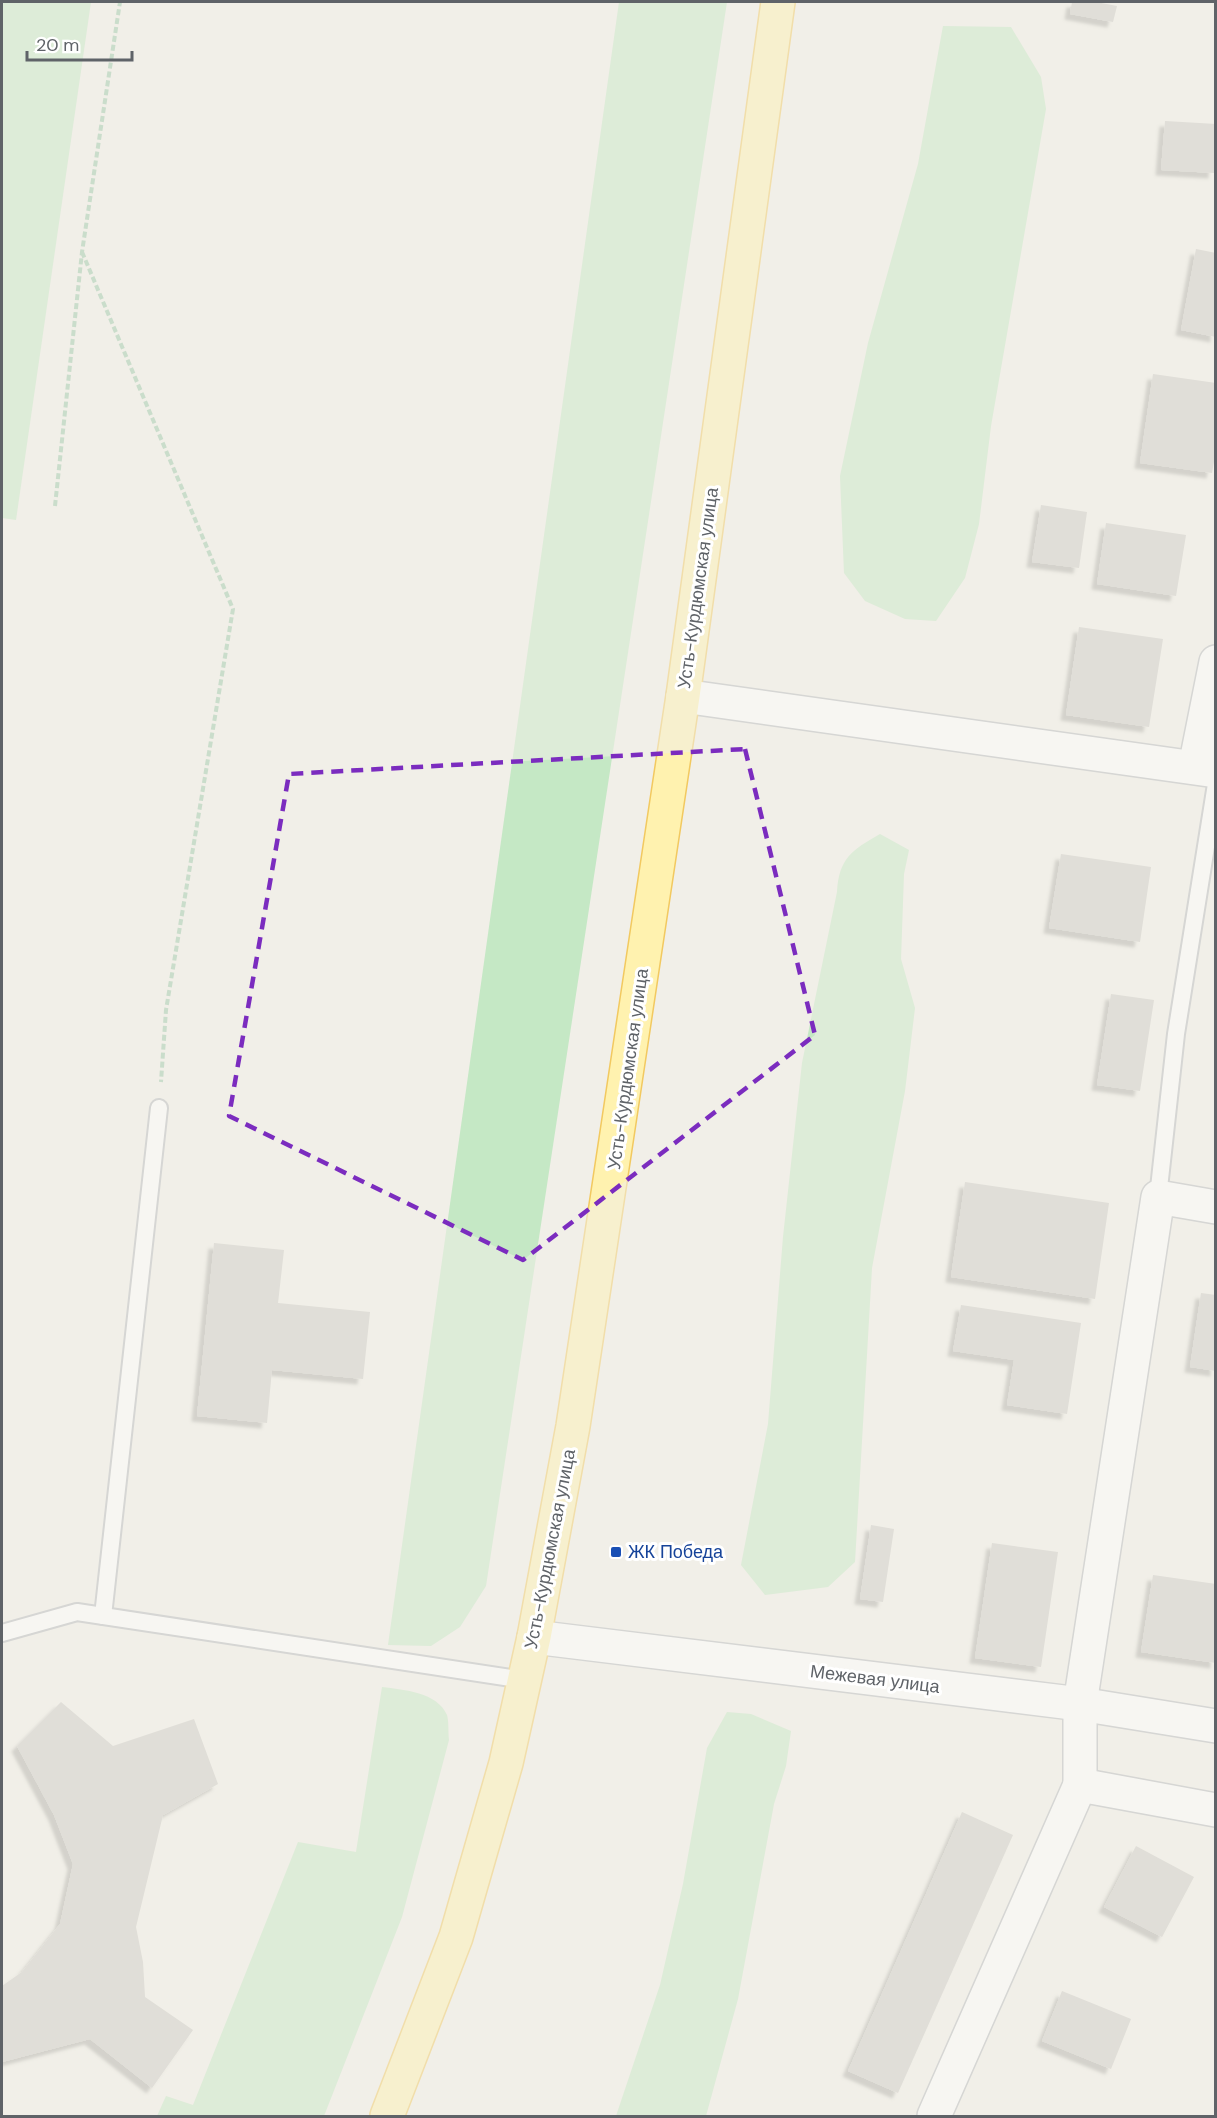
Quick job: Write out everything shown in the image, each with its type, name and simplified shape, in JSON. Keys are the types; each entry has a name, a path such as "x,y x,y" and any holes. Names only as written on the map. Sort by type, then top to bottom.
{"main road":[{"name":"Усть-Курдюмская улица","path":"387,2116 456,1937 506,1763 534,1637 573,1426 683,696 778,2"}],"street":[{"path":"683,696 1208,774 1215,662"},
{"path":"934,2116 1080,1785 1080,1704 1158,1197 1215,1206"},
{"name":"Межевая улица","path":"534,1637 1080,1704 1215,1726"},
{"path":"1080,1785 1215,1810"}],"lane":[{"path":"1158,1197 1208,774"},
{"path":"103,1616 159,1108"},
{"path":"2,1633 77,1612 524,1680"}],"path":[{"path":"55,506 82,252 120,2"},
{"path":"82,252 233,609 166,1010 159,1108"}],"highlighted area":[{"path":"745,749 815,1035 523,1260 229,1116 289,774"}],"green space":[{"path":"2,2 91,2 16,520 2,518"},
{"path":"619,2 727,2 486,1586 460,1627 431,1646 388,1645"},
{"path":"943,26 1011,27 1041,77 1046,109 991,426 979,524 965,578 936,621 905,619 865,601 844,573 840,476 868,343 918,164"},
{"path":"880,834 909,850 904,874 901,959 915,1008 905,1091 872,1268 855,1562 828,1587 765,1595 741,1565 768,1424 783,1237 802,1063 841,871 844,863 855,850"},
{"path":"382,1687 400,1689 436,1701 447,1715 449,1740 402,1917 324,2116 157,2116 166,2096 193,2105 298,1842 356,1852"},
{"path":"727,1712 751,1714 791,1731 786,1766 774,1804 738,1999 706,2116 616,2116 660,1985 683,1884 707,1748"}],"building":[{"path":"1072,2 1096,2 1117,6 1113,22 1070,14"},
{"path":"1165,121 1216,124 1214,173 1161,170"},
{"path":"1196,249 1216,253 1216,337 1181,330"},
{"path":"1153,374 1216,383 1216,450 1212,473 1140,463"},
{"path":"1041,505 1087,512 1079,568 1032,562"},
{"path":"1106,523 1186,535 1176,596 1097,584"},
{"path":"1079,627 1163,639 1149,727 1066,715"},
{"path":"1061,854 1151,867 1140,942 1049,928"},
{"path":"1111,994 1154,1000 1140,1091 1097,1085"},
{"path":"965,1182 1109,1203 1095,1299 951,1277"},
{"path":"214,1243 284,1250 278,1303 370,1312 363,1379 272,1370 267,1423 197,1416"},
{"path":"1201,1293 1216,1295 1216,1371 1190,1367"},
{"path":"961,1305 1081,1323 1067,1414 1007,1405 1014,1360 953,1351"},
{"path":"871,1525 894,1529 883,1602 860,1599"},
{"path":"992,1543 1058,1552 1041,1667 975,1658"},
{"path":"1153,1575 1216,1584 1216,1663 1141,1652"},
{"path":"61,1702 113,1746 194,1719 218,1784 163,1815 136,1927 143,1962 145,1997 193,2030 152,2088 90,2039 2,2062 2,1986 22,1972 60,1924 73,1864 54,1815 17,1746"},
{"path":"962,1812 1013,1835 898,2093 848,2071"},
{"path":"1136,1846 1194,1877 1162,1937 1104,1907"},
{"path":"1062,1991 1131,2019 1111,2069 1042,2041"}],"place":[{"name":"ЖК Победа","path":"616,1552"}]}
